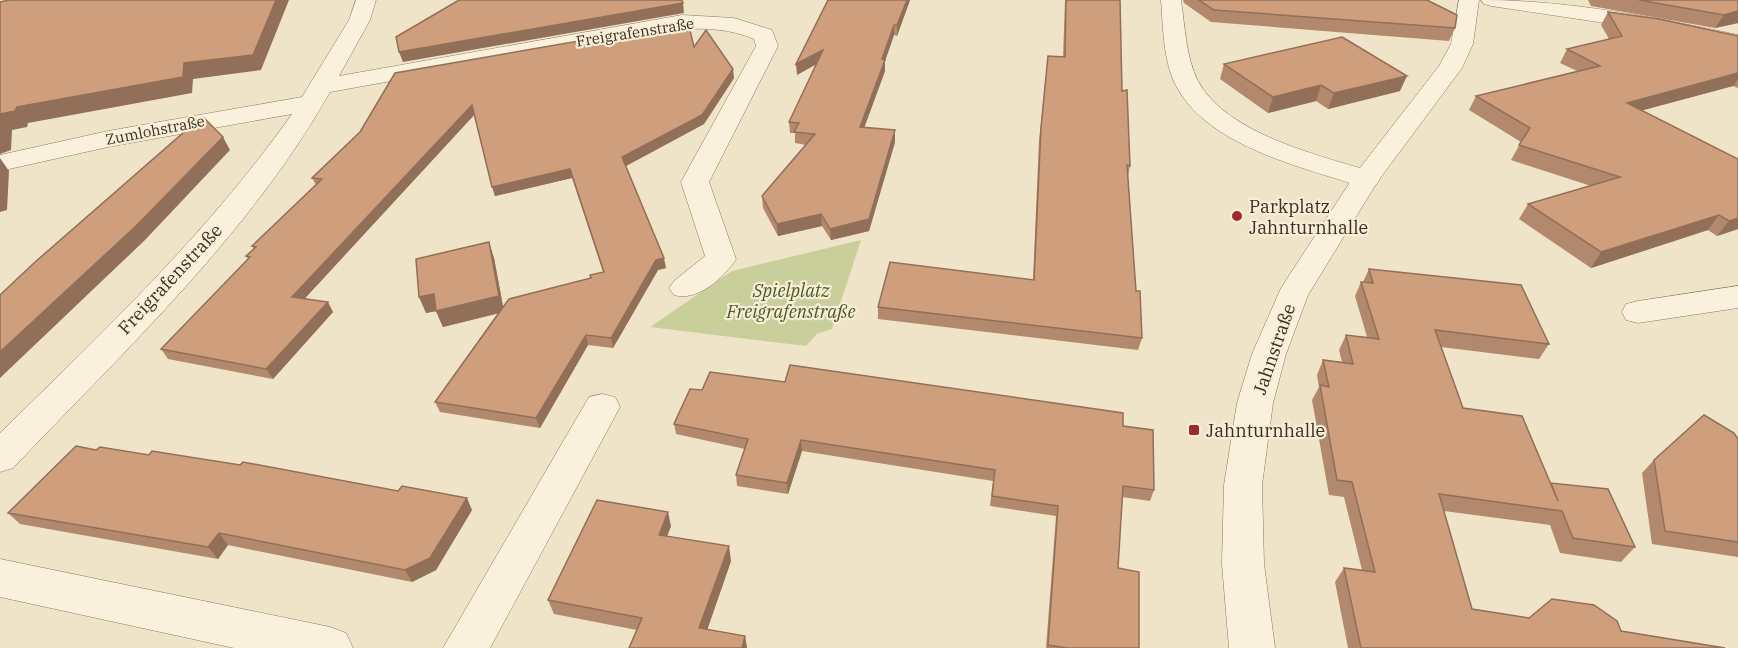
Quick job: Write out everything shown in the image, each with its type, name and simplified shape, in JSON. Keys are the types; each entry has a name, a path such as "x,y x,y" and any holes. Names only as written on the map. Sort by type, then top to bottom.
{"street":[{"name":"Freigrafenstraße","path":"0,457 191,260 273,162 317,95 366,0"},
{"path":"1171,0 1180,62 1187,84 1202,105 1233,128 1275,147 1366,179"},
{"name":"Jahnstraße","path":"1252,648 1243,564 1243,485 1255,403 1275,334 1292,295 1366,179 1450,68 1462,44 1468,0"},
{"path":"1491,0 1652,23 1738,42"},
{"name":"Freigrafenstraße","path":"317,95 682,22 720,21 748,27 765,35 766,46 695,182 721,259 685,288"},
{"name":"Zumlohstraße","path":"0,164 317,95"},
{"path":"1638,312 1738,297"},
{"path":"466,648 602,406"},
{"path":"0,578 330,648"}],"green space":[{"name":"Spielplatz Freigrafenstraße","path":"861,240 832,329 817,334 806,346 650,327 732,271"}],"building":[{"path":"9,0 276,0 253,55 184,63 183,77 17,107 15,111 0,114 0,2"},
{"path":"459,0 682,0 683,3 399,52 396,37"},
{"path":"828,0 907,0 897,25 894,25 882,59 885,60 860,127 895,130 869,219 830,229 821,214 777,224 762,196 815,134 794,132 799,123 789,122 823,50 796,64"},
{"path":"1066,0 1120,0 1122,91 1127,90 1130,166 1127,165 1136,291 1140,291 1142,338 878,307 890,262 1034,280 1041,128 1048,56 1065,57"},
{"path":"1199,0 1427,0 1457,15 1455,28 1214,10"},
{"path":"1639,0 1738,0 1738,11 1724,15"},
{"path":"1608,12 1659,19 1738,36 1738,73 1627,103 1738,159 1738,218 1729,221 1719,215 1601,252 1528,204 1620,177 1519,145 1530,128 1476,96 1600,66 1567,49 1622,36"},
{"path":"688,22 694,47 706,30 733,69 702,115 622,157 664,258 656,260 611,338 586,335 536,418 435,402 509,299 591,278 590,275 604,272 570,169 492,187 472,105 292,297 328,302 266,369 161,349 250,257 246,256 256,247 252,246 322,179 312,178 360,132 395,73"},
{"path":"1342,37 1407,76 1334,93 1321,85 1273,97 1224,64"},
{"path":"204,118 223,137 136,226 0,352 0,295 199,119"},
{"path":"489,242 499,296 436,311 434,294 419,297 416,259"},
{"path":"1369,269 1521,285 1549,344 1435,330 1463,408 1522,416 1558,501 1551,483 1608,489 1635,547 1573,538 1562,511 1439,494 1472,609 1529,618 1552,599 1594,605 1617,621 1621,631 1725,648 1361,648 1344,568 1375,572 1352,482 1337,480 1320,385 1329,387 1323,360 1353,364 1346,335 1379,339 1361,282 1373,283"},
{"path":"790,365 1123,413 1123,426 1153,430 1154,490 1123,486 1118,568 1139,572 1139,648 1067,648 1048,645 1058,506 992,496 995,470 801,440 787,483 736,475 748,439 674,424 690,389 702,390 710,372 785,382"},
{"path":"1704,415 1734,433 1738,439 1738,542 1665,531 1654,460"},
{"path":"76,446 96,450 100,447 149,455 152,451 240,465 243,462 398,491 402,486 467,498 430,558 405,570 219,533 208,547 8,513"},
{"path":"597,500 668,512 659,535 729,546 699,628 745,636 742,648 629,648 642,618 548,600"}],"place":[{"name":"Parkplatz Jahnturnhalle","path":"1237,216"},
{"name":"Jahnturnhalle","path":"1194,430"}]}
